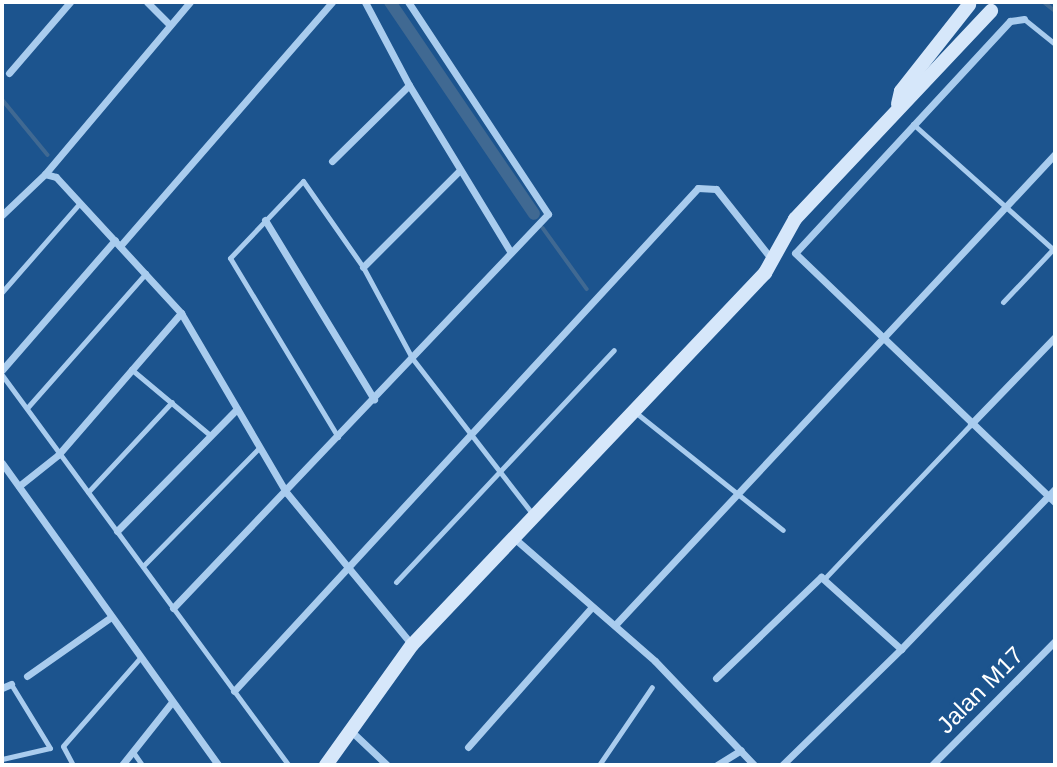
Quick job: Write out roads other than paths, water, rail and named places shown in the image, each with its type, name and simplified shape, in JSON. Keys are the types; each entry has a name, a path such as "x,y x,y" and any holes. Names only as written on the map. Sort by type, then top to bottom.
{"street":[{"path":"9,73 69,2"},
{"path":"147,2 169,24"},
{"path":"2,215 45,174 190,2"},
{"path":"2,373 332,2"},
{"path":"365,2 409,85 510,251"},
{"path":"173,608 374,400 510,251 548,214 408,2"},
{"path":"898,104 901,90 969,3 996,6"},
{"path":"326,765 412,645 773,261 795,219 898,104 913,99 996,6"},
{"path":"1024,19 1010,21 795,253 880,340 1055,502"},
{"path":"332,162 409,85"},
{"path":"615,625 1055,154"},
{"path":"363,267 460,170"},
{"path":"45,174 57,177 181,313 286,492 412,645"},
{"path":"234,691 467,435 698,188 716,189 773,261"},
{"path":"265,220 374,400"},
{"path":"19,486 58,455 181,313"},
{"path":"971,424 1055,337"},
{"path":"117,531 237,409"},
{"path":"2,463 218,765"},
{"path":"782,765 901,649 1055,489"},
{"path":"513,538 615,625 754,765"},
{"path":"716,678 826,577 901,649"},
{"path":"468,747 592,607"},
{"path":"27,676 111,617"},
{"name":"Jalan M17","path":"932,765 1055,641"},
{"path":"2,688 11,684"},
{"path":"122,765 172,702"},
{"path":"351,730 387,765"},
{"path":"718,765 741,750"}],"lane":[{"path":"1024,19 1055,44"},
{"path":"913,124 1054,248 1003,302"},
{"path":"338,437 230,258 303,181 363,267 412,358 467,435 534,516"},
{"path":"2,292 80,203"},
{"path":"27,408 146,273"},
{"path":"396,582 499,476 614,350"},
{"path":"131,369 211,436"},
{"path":"2,373 58,455 143,566 288,765"},
{"path":"88,492 172,402"},
{"path":"633,411 783,530"},
{"path":"826,577 971,424"},
{"path":"143,566 259,449"},
{"path":"73,765 63,746 140,658"},
{"path":"2,759 50,748 11,684"},
{"path":"599,765 652,687"},
{"path":"133,751 142,765"}],"waterway":[{"path":"390,2 534,214"},
{"path":"1044,2 1055,11"},
{"path":"2,99 48,155"},
{"path":"543,228 587,289"}]}
